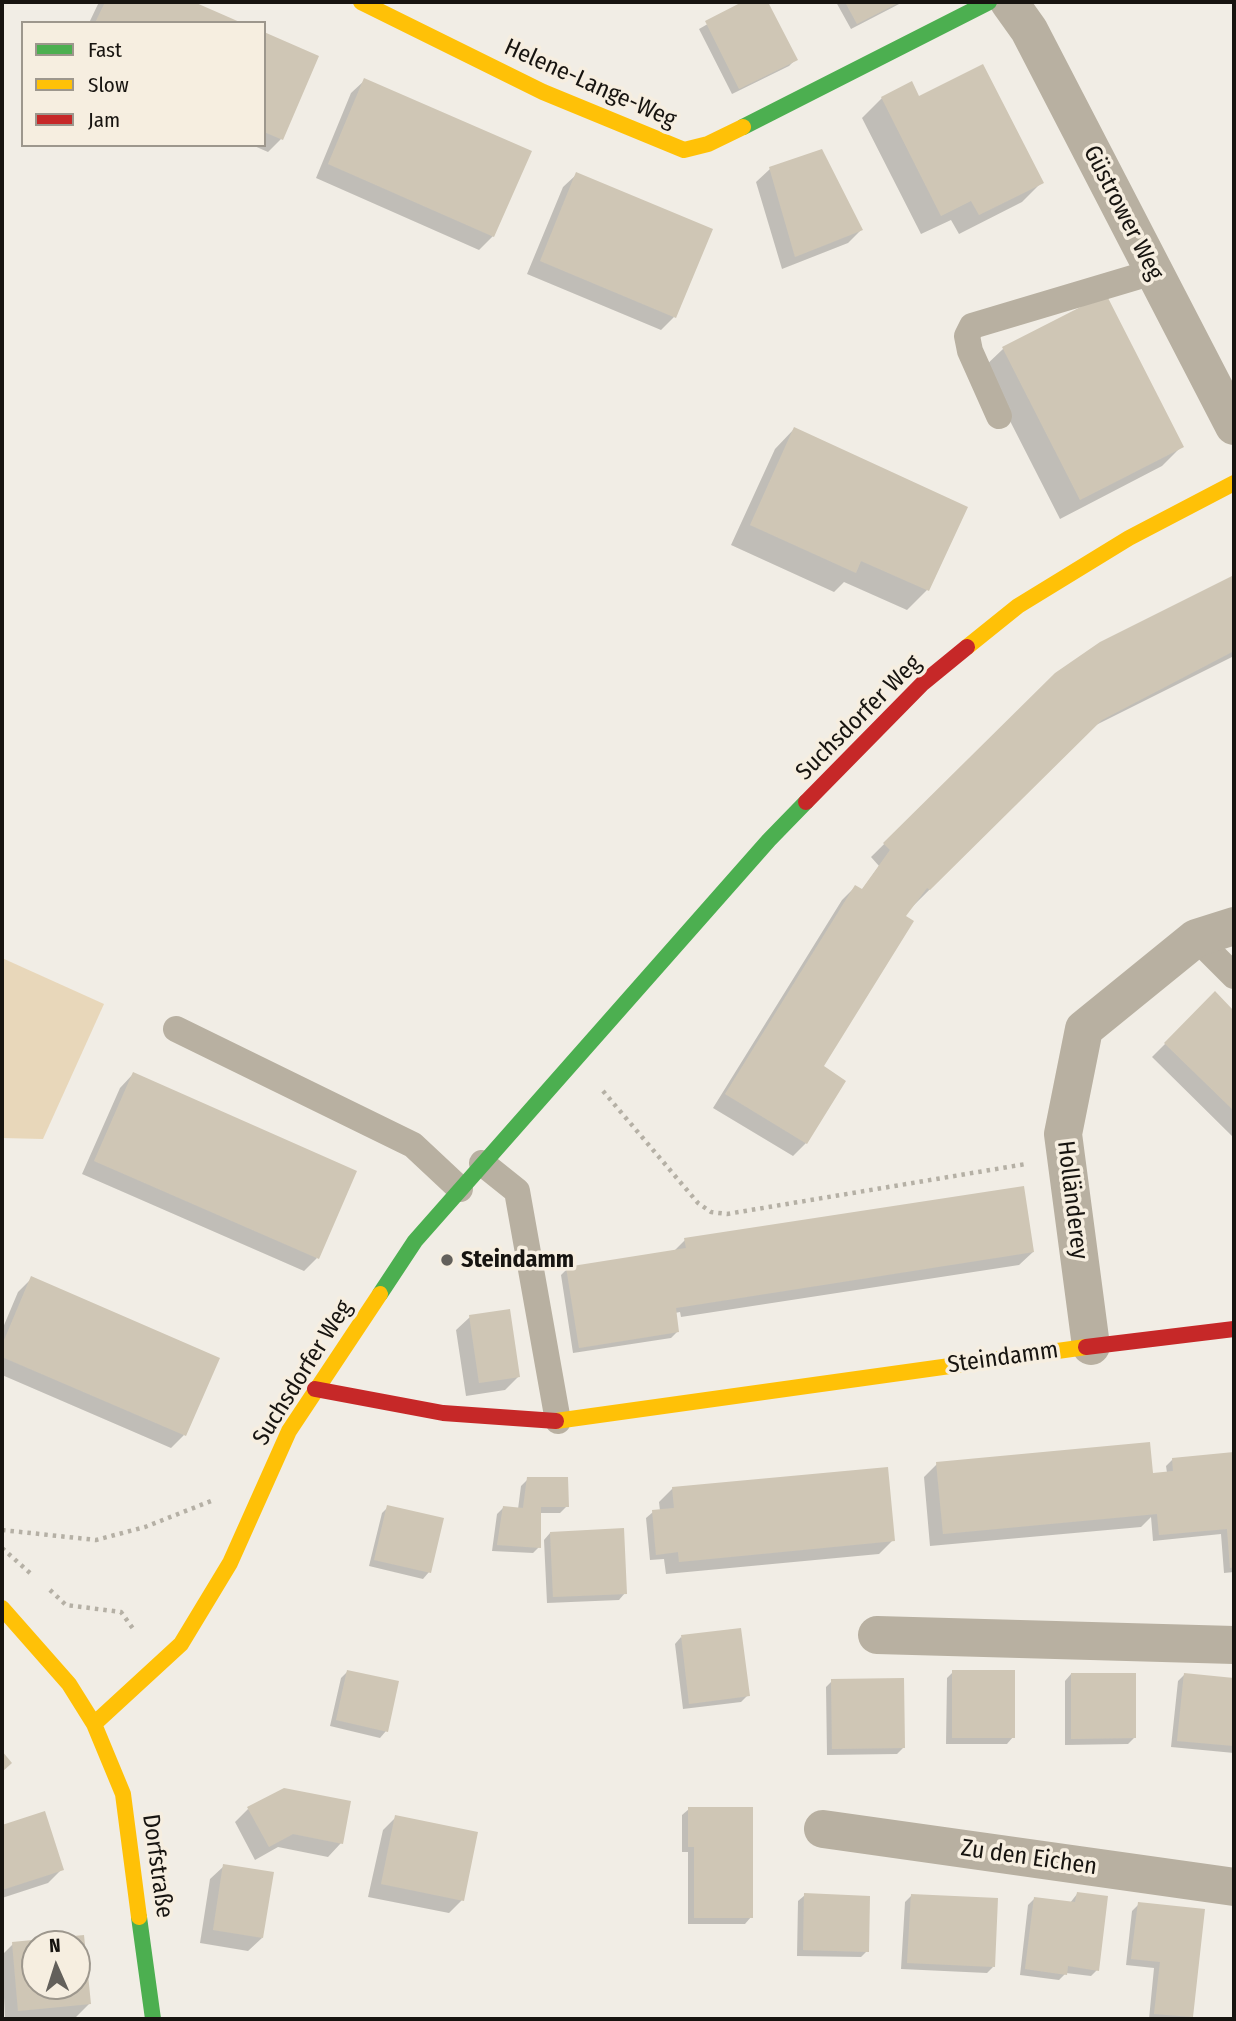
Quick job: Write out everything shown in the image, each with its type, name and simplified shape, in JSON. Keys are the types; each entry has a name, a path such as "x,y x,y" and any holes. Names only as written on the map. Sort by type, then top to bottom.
{"street":[{"name":"Helene-Lange-Weg","path":"361,2 543,92 684,150 709,144 989,2"},
{"name":"Güstrower Weg","path":"1009,2 1028,30 1234,426"},
{"name":"Suchsdorfer Weg","path":"94,1724 181,1644 230,1563 289,1431 415,1241 769,840 923,682 1018,606 1129,538 1234,483"},
{"name":"Holländerey","path":"1091,1346 1063,1133 1084,1029 1196,938 1234,926"},
{"name":"Steindamm","path":"315,1389 443,1413 558,1421 1091,1346 1234,1329"},
{"name":"Dorfstraße","path":"2,1608 14,1618 69,1684 94,1724 123,1794 153,2019"},
{"path":"877,1636 1234,1645"},
{"name":"Zu den Eichen","path":"823,1829 1234,1887"}],"lane":[{"path":"999,416 970,351 967,336 972,327 1153,272"},
{"path":"1196,938 1234,976"},
{"path":"176,1030 413,1145 460,1189"},
{"path":"482,1163 517,1191 558,1421"}],"path":[{"path":"576,1059 698,1203 711,1212 727,1214 1066,1158"},
{"path":"2,1531 96,1540 145,1527 269,1476"},
{"path":"2,1548 38,1580"},
{"path":"48,1589 66,1605 121,1612 158,1667"}],"shaded area":[{"path":"2,958 104,1004 43,1139 2,1138"}],"building":[{"path":"105,2 194,2 237,21 96,21"},
{"path":"742,2 768,2 798,60 739,89 705,21"},
{"path":"845,2 900,2 857,24"},
{"path":"266,33 319,56 283,140 266,133"},
{"path":"983,64 1044,183 979,215 971,201 941,216 881,97 912,81 919,96"},
{"path":"364,78 532,151 494,237 328,164"},
{"path":"822,149 863,230 795,257 769,167"},
{"path":"576,172 713,229 676,318 540,261"},
{"path":"1106,294 1184,447 1080,500 1002,347"},
{"path":"794,427 968,507 929,591 861,561 856,573 750,525"},
{"path":"1234,575 1234,651 1102,720 930,890 927,888 906,916 914,921 824,1066 846,1081 807,1144 725,1094 855,885 862,889 890,850 883,843 1055,673 1100,642"},
{"path":"1215,991 1234,1011 1234,1111 1164,1043"},
{"path":"133,1072 357,1171 319,1259 94,1161"},
{"path":"1024,1186 1034,1252 676,1308 679,1332 579,1348 566,1267 686,1248 684,1238"},
{"path":"31,1276 220,1358 186,1436 2,1357 2,1345"},
{"path":"510,1309 520,1377 479,1383 469,1315"},
{"path":"1150,1442 1153,1473 1173,1471 1172,1458 1234,1452 1234,1567 1230,1568 1227,1529 1159,1535 1157,1514 943,1534 936,1462"},
{"path":"888,1467 895,1541 679,1562 678,1552 656,1555 652,1510 674,1508 672,1487"},
{"path":"527,1477 568,1477 569,1507 541,1507 541,1548 497,1545 503,1506 523,1508"},
{"path":"387,1505 444,1518 431,1573 374,1560"},
{"path":"624,1528 627,1594 553,1597 550,1532"},
{"path":"741,1628 750,1696 689,1704 681,1635"},
{"path":"347,1670 399,1681 388,1732 336,1720"},
{"path":"952,1670 1015,1670 1015,1738 952,1738"},
{"path":"1071,1673 1136,1673 1136,1738 1071,1739"},
{"path":"1184,1673 1234,1678 1234,1746 1177,1741"},
{"path":"904,1678 905,1748 832,1749 831,1679"},
{"path":"2,1751 12,1763 2,1772"},
{"path":"284,1788 351,1801 343,1844 293,1834 269,1847 247,1807"},
{"path":"688,1807 753,1807 753,1918 694,1918 694,1847 688,1847"},
{"path":"45,1811 64,1870 2,1890 2,1825"},
{"path":"395,1815 478,1832 464,1901 381,1884"},
{"path":"223,1864 274,1872 263,1938 213,1930"},
{"path":"1077,1892 1108,1896 1099,1971 1068,1966 1067,1975 1025,1969 1034,1897 1075,1902"},
{"path":"804,1893 870,1896 869,1952 803,1950"},
{"path":"911,1894 998,1898 995,1967 907,1963"},
{"path":"1138,1902 1205,1909 1193,2017 1154,2014 1160,1962 1131,1959"},
{"path":"21,1941 21,2000 91,2000 91,2004 18,2011 12,1942"}],"traffic: fast":[{"path":"743,127 989,2"},
{"path":"380,1294 415,1241 769,840 806,802"},
{"path":"139,1917 153,2019"}],"traffic: slow":[{"path":"361,2 543,92 684,150 708,144 743,127"},
{"path":"967,647 1018,606 1129,538 1234,483"},
{"path":"94,1724 181,1644 230,1563 289,1431 380,1294"},
{"path":"556,1421 1086,1347"},
{"path":"2,1608 69,1684 94,1724 123,1794 139,1917"}],"traffic: jam":[{"path":"806,802 923,683 967,647"},
{"path":"1086,1347 1234,1329"},
{"path":"315,1389 443,1413 556,1421"}],"place":[{"name":"Steindamm","path":"447,1260"}]}
